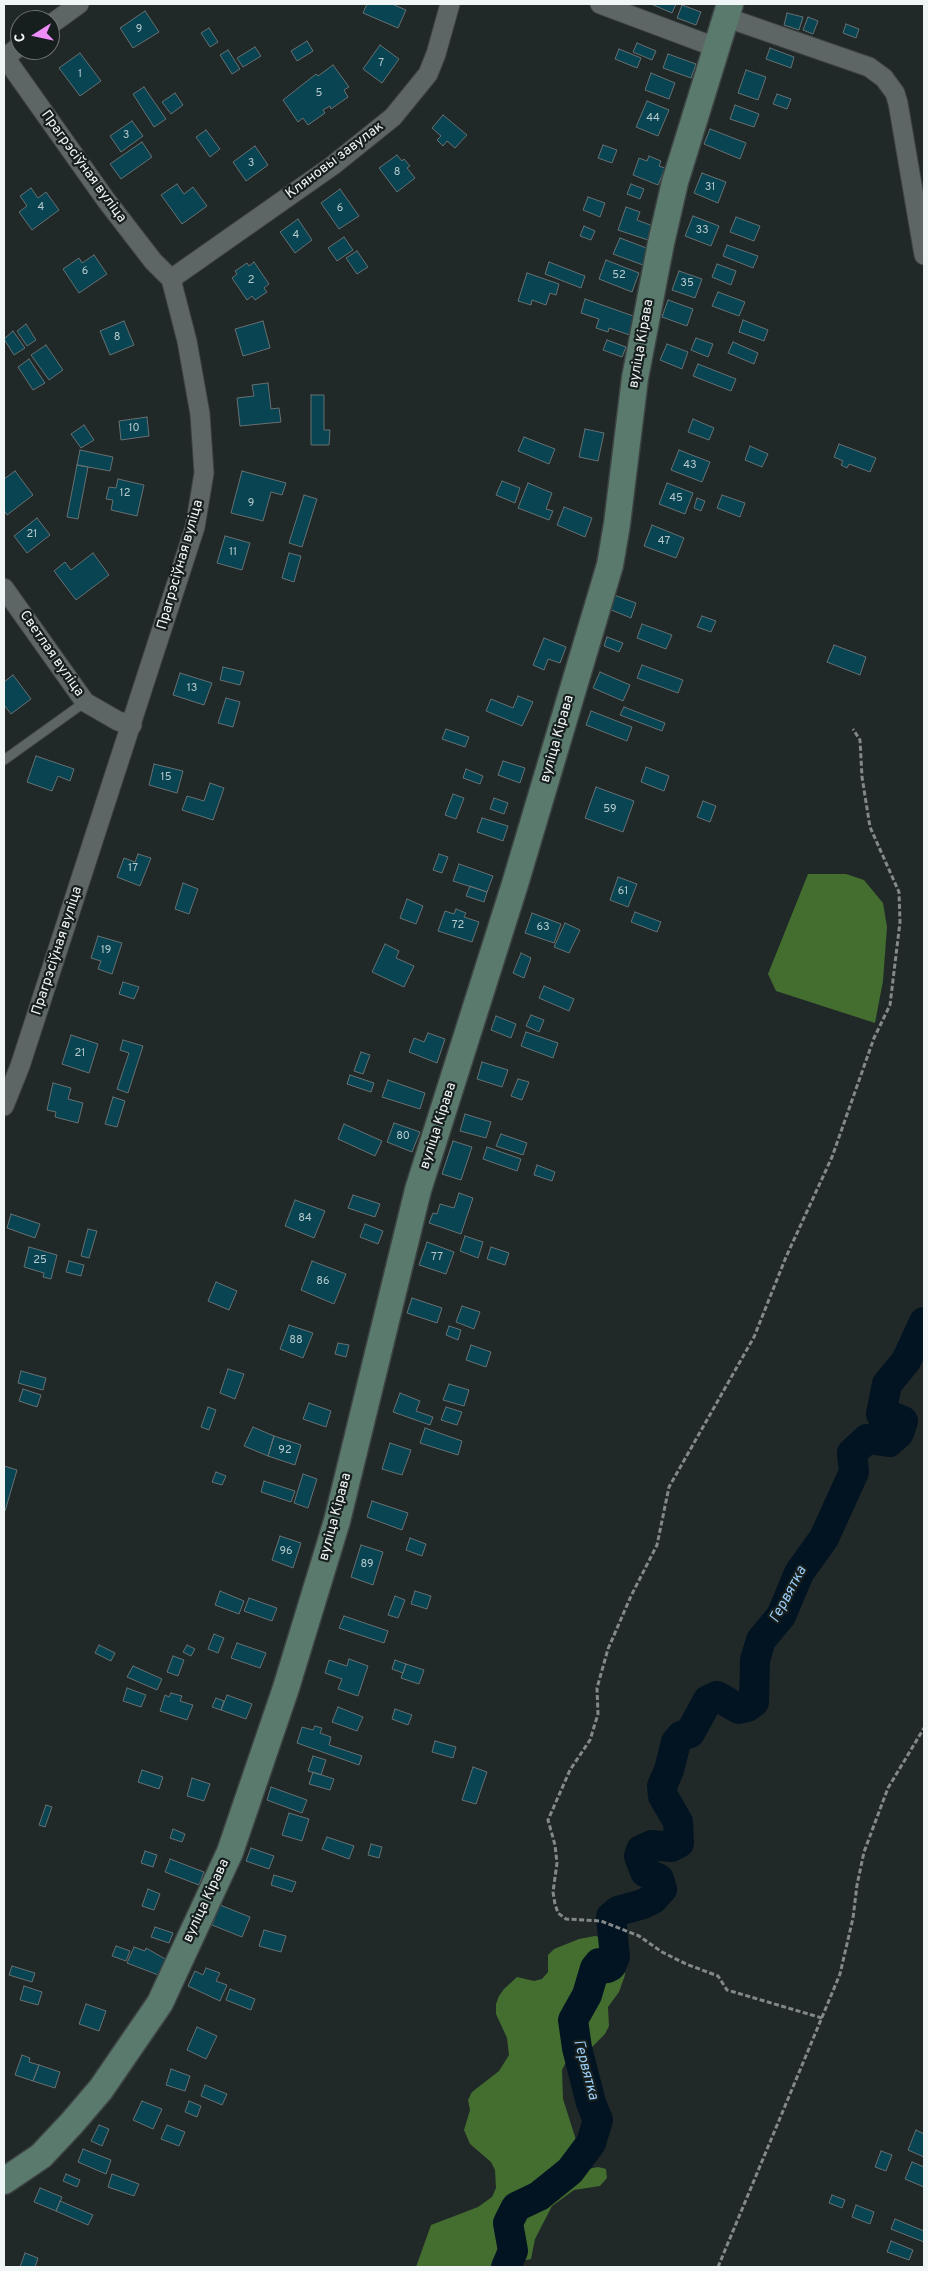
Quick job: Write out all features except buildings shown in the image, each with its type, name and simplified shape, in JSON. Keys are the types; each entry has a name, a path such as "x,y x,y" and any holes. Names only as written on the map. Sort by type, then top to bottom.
{"street":[{"path":"60,18 80,4"},
{"name":"Кляновы завулак","path":"170,279 332,166 393,117 428,74 436,54 450,4"},
{"path":"600,4 715,47"},
{"path":"728,10 869,67 884,78 895,93 898,103 924,255"},
{"name":"вуліца Кірава","path":"4,2181 41,2156 72,2124 101,2089 160,2003 230,1852 286,1688 336,1521 418,1190 515,884 610,566 635,378 661,243 675,182 715,47 728,10"},
{"name":"Прагрэсіўная вуліца","path":"4,57 106,200 153,261 170,279 187,341 200,414 204,473 195,527 20,1066 4,1106"},
{"name":"Светлая вуліца","path":"4,588 85,702 118,721 132,725"}],"lane":[{"path":"4,760 85,702"}],"path":[{"path":"822,2018 727,1990 718,1976 662,1952 639,1936 601,1921 566,1919 558,1913 553,1892 557,1862 555,1845 548,1820 570,1770 590,1740 598,1714 597,1688 608,1649 657,1545 669,1487 754,1337 786,1257 832,1157 874,1038 890,1005 900,922 899,892 870,827 862,777 860,740 853,729"},
{"path":"718,2267 840,1974 853,1918 864,1852 888,1788 924,1728"}],"green space":[{"path":"808,874 846,874 864,880 883,903 887,927 883,981 875,1023 776,991 768,974"},
{"path":"595,1936 604,1938 623,1957 625,1975 619,1992 608,2007 609,2026 605,2034 592,2047 581,2051 566,2062 562,2070 563,2099 577,2143 557,2168 564,2174 598,2167 606,2169 607,2178 600,2186 574,2190 552,2206 535,2239 531,2259 521,2261 512,2267 416,2267 431,2225 478,2207 492,2197 496,2188 495,2170 491,2162 470,2144 464,2130 470,2110 468,2100 472,2092 499,2071 509,2055 507,2038 496,2014 496,2004 499,1996 517,1977 534,1981 542,1979 548,1972 548,1955 554,1949 579,1939"}],"waterway":[{"name":"Гервятка","path":"506,2267 513,2251 508,2223 516,2207 539,2196 570,2171 591,2143 598,2120 591,2103 577,2048 573,2020 587,1995 595,1968 599,1963 607,1968 611,1966 615,1957 611,1917 618,1911 653,1899 662,1889 659,1879 645,1872 639,1856 641,1850 652,1845 671,1847 679,1843 678,1822 663,1796 662,1786 669,1770 676,1742 681,1736 690,1733 708,1700 717,1696 739,1709 747,1707 754,1702 755,1660 761,1640 781,1616 799,1573 824,1538 854,1472 852,1453 867,1439 889,1442 899,1433 903,1421 896,1418 890,1424 885,1422 881,1414 887,1384 906,1361 924,1322"}]}
